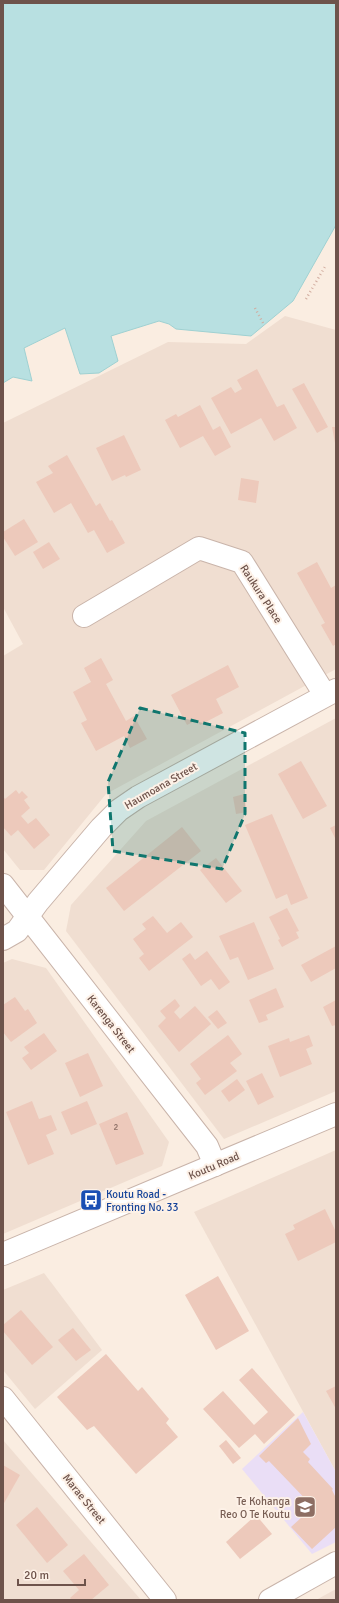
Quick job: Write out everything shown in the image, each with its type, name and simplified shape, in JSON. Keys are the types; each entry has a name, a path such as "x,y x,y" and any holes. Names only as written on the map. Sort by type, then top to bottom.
{"street":[{"name":"Raukura Place","path":"84,616 199,548 206,550 242,562 331,693"},
{"name":"Haumoana Street","path":"3,939 17,931 38,902 91,839 119,810 138,797 331,693"},
{"name":"Karenga Street","path":"3,885 207,1146 215,1165"},
{"name":"Koutu Road","path":"3,1254 336,1114"},
{"name":"Marae Street","path":"3,1398 165,1600"},
{"path":"270,1600 336,1563"}],"path":[{"path":"306,299 326,266"},
{"path":"255,308 264,325"}],"highlighted area":[{"path":"140,708 245,733 245,814 222,869 113,851 108,782"}],"shaded area":[{"path":"285,316 336,330 336,669 106,794 44,870 20,870 3,849 3,656 23,644 3,607 3,423 168,342 246,344"},
{"path":"336,718 336,1091 224,1139 66,931 71,905 146,821"},
{"path":"12,959 46,968 169,1142 162,1166 3,1234 3,963"},
{"path":"336,1150 336,1472 194,1212"},
{"path":"44,1273 102,1350 35,1409 3,1370 3,1290"},
{"name":"Te Kohanga Reo O Te Koutu","path":"303,1412 336,1472 336,1542 312,1554 242,1469"},
{"path":"3,1440 141,1600 3,1600"},
{"path":"336,1589 336,1600 316,1600"}],"water":[{"path":"3,3 336,3 336,225 293,301 251,336 176,329 169,324 159,321 111,336 118,361 99,373 80,374 65,328 24,348 32,381 13,377 3,383"}],"building":[{"path":"257,369 277,407 284,404 297,428 274,441 261,418 231,434 211,398 231,387 235,393 242,389 237,380"},
{"path":"304,383 328,427 317,433 292,389"},
{"path":"200,405 213,430 220,426 231,447 215,456 203,436 180,448 165,420 176,414 178,417"},
{"path":"332,427 336,427 336,443 335,443"},
{"path":"124,435 141,470 126,477 125,475 112,481 96,448"},
{"path":"67,455 96,506 100,503 125,543 107,553 94,530 88,533 71,503 54,513 36,482 53,473 48,466"},
{"path":"241,478 259,481 256,503 238,500"},
{"path":"24,519 38,542 15,556 3,537 3,532"},
{"path":"49,542 60,559 43,569 33,552"},
{"path":"317,562 331,588 336,585 336,644 333,646 321,625 325,623 297,573"},
{"path":"101,658 113,680 106,684 126,721 134,716 147,739 130,748 124,736 96,751 81,723 87,720 73,692 91,682 84,668"},
{"path":"228,665 239,687 216,699 223,713 200,725 197,720 187,725 171,695"},
{"path":"301,761 327,806 303,819 278,774"},
{"path":"16,790 19,794 22,791 28,797 24,800 30,808 21,816 28,824 36,818 50,835 34,849 18,830 11,836 3,827 3,796 5,799"},
{"path":"244,794 247,812 236,814 233,797"},
{"path":"272,814 308,898 291,905 287,894 276,899 245,825"},
{"path":"336,825 336,840 330,828"},
{"path":"182,827 201,851 124,911 106,888"},
{"path":"216,858 242,891 226,903 200,870"},
{"path":"287,908 299,931 296,932 299,938 282,947 278,940 280,939 269,917"},
{"path":"153,916 167,933 181,922 193,937 149,971 139,958 144,954 133,939 146,929 142,924"},
{"path":"254,922 274,969 248,980 238,957 230,960 219,936"},
{"path":"336,946 336,968 311,982 301,965"},
{"path":"207,951 230,982 219,990 211,979 201,986 182,959 190,953 195,960"},
{"path":"276,988 284,1007 266,1015 268,1020 259,1023 249,1000"},
{"path":"15,997 25,1011 28,1009 37,1023 11,1042 3,1032 3,1005"},
{"path":"175,999 180,1006 174,1012 180,1019 195,1006 211,1024 179,1052 158,1026 166,1018 160,1011"},
{"path":"336,1000 336,1025 332,1026 323,1007"},
{"path":"217,1010 227,1023 218,1029 208,1017"},
{"path":"44,1033 57,1051 31,1070 22,1058 29,1053 24,1047"},
{"path":"228,1035 242,1054 230,1063 237,1071 205,1095 196,1083 201,1079 190,1064"},
{"path":"309,1035 313,1046 306,1049 312,1064 280,1077 268,1046 289,1038 290,1042"},
{"path":"88,1053 103,1086 80,1097 65,1063"},
{"path":"262,1073 274,1097 258,1105 246,1081"},
{"path":"237,1079 245,1090 229,1102 221,1091"},
{"path":"32,1101 39,1119 51,1115 57,1130 46,1135 54,1154 28,1165 6,1112"},
{"path":"87,1101 97,1124 71,1135 61,1112"},
{"path":"127,1112 144,1154 116,1165 99,1124"},
{"path":"325,1209 336,1232 336,1242 298,1261 285,1234 295,1229 293,1225"},
{"path":"218,1276 249,1331 216,1350 185,1295"},
{"path":"21,1310 53,1347 32,1365 3,1331 3,1325"},
{"path":"73,1328 91,1350 76,1361 58,1340"},
{"path":"106,1354 138,1391 142,1387 169,1419 166,1423 178,1437 136,1474 94,1426 87,1430 57,1397"},
{"path":"252,1368 295,1415 264,1444 255,1434 239,1448 203,1409 223,1391 254,1425 268,1412 239,1380"},
{"path":"336,1386 336,1409 326,1391"},
{"path":"298,1418 311,1444 303,1452 310,1459 308,1462 333,1489 332,1490 336,1498 336,1527 312,1549 291,1527 313,1507 269,1461 266,1463 259,1456"},
{"path":"226,1440 241,1458 233,1464 219,1446"},
{"path":"3,1465 20,1475 3,1505"},
{"path":"37,1507 68,1545 47,1563 16,1525"},
{"path":"256,1515 272,1534 240,1559 226,1542"},
{"path":"84,1554 109,1585 91,1600 72,1600 70,1598 79,1590 63,1571"}],"place":[{"name":"Koutu Road - Fronting No. 33","path":"91,1200"},
{"name":"Te Kohanga Reo O Te Koutu","path":"305,1507"}]}
